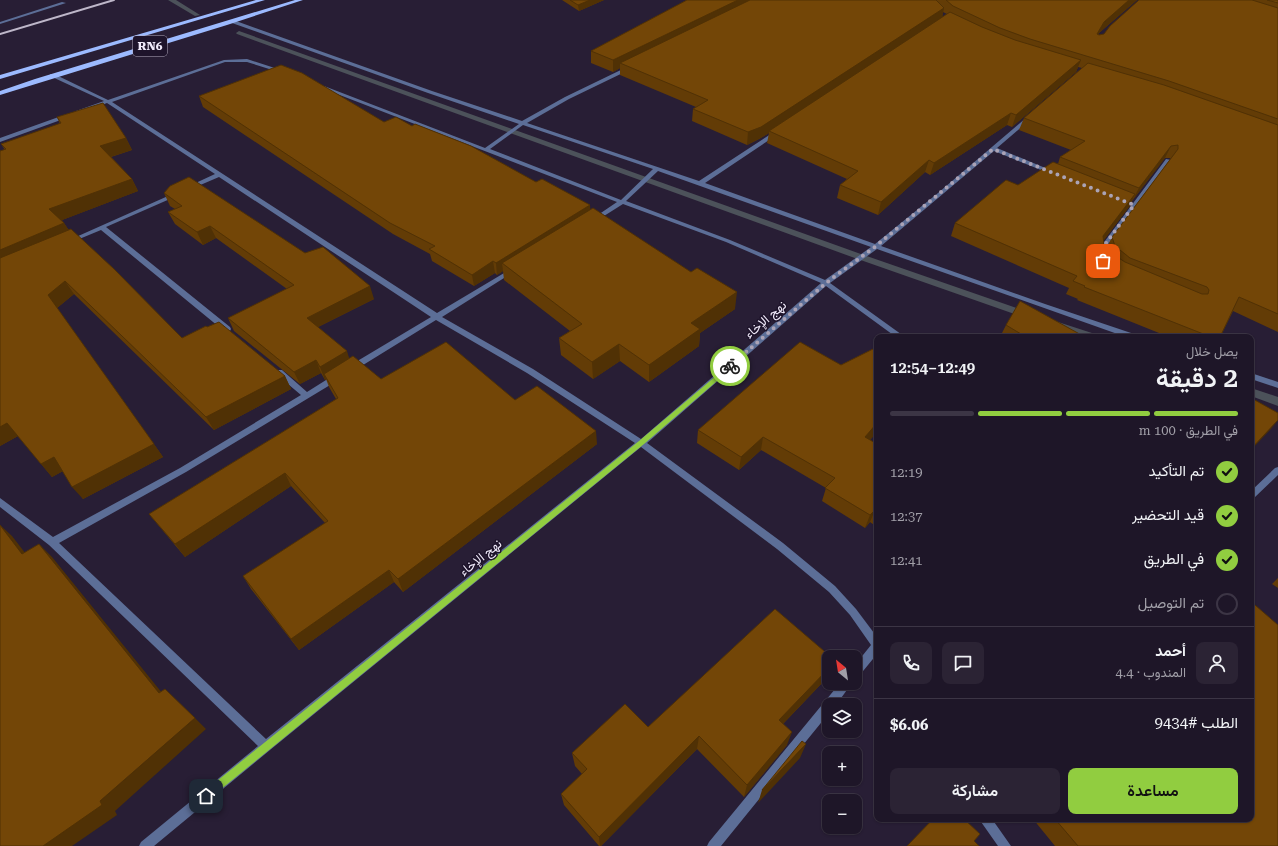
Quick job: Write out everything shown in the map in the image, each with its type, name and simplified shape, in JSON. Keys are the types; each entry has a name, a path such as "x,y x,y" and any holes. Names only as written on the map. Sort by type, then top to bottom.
{"main road":[{"name":"RN6","path":"0,77 262,0"},
{"name":"RN6","path":"0,92 52,75 234,22 300,0"}],"street":[{"path":"0,23 64,3"},
{"path":"234,22 700,183 1125,334"},
{"path":"0,140 107,101 212,65 234,59 252,60 291,75"},
{"path":"487,150 523,123 567,98 634,65"},
{"path":"52,75 107,101 437,316 530,371 641,443 780,546 832,589 853,612 874,642"},
{"path":"313,84 728,241 826,283 897,334"},
{"name":"نهج الإخاء","path":"145,846 266,746 641,443 826,283 876,246 1033,115"},
{"path":"700,183 780,130"},
{"path":"993,149 1060,176"},
{"path":"1103,261 1100,257 1101,250 1168,160"},
{"path":"589,223 622,202 657,168"},
{"path":"66,243 219,175"},
{"path":"1126,202 1134,205"},
{"path":"102,227 235,336"},
{"path":"52,542 183,470 523,264"},
{"path":"271,366 307,396"},
{"path":"1254,377 1278,385"},
{"path":"1254,493 1278,470"},
{"path":"0,502 52,542 266,746"},
{"path":"862,664 874,650"},
{"path":"713,846 840,690"},
{"path":"987,822 1005,846"}],"building":[{"path":"570,0 590,0 578,5"},
{"path":"687,0 738,0 613,60 591,51"},
{"path":"750,0 936,0 944,8 761,127 748,132 693,109 708,100 620,63"},
{"path":"946,0 1129,0 1104,22 1097,34 1099,35 1104,34 1110,26 1139,0 1252,0 1278,8 1278,119 1169,81 1030,39 1000,28 953,6"},
{"path":"1267,0 1278,0 1278,3"},
{"path":"950,12 1015,40 1081,60 1016,115 1011,113 934,163 929,160 881,202 840,185 858,171 769,131"},
{"path":"1088,63 1164,85 1278,125 1278,314 1239,297 1221,334 1203,334 1084,287 1085,286 1073,281 1077,276 955,223 1006,180 1018,185 1053,162 1135,194 1103,236 1104,245 1108,251 1125,262 1202,294 1208,294 1209,290 1207,287 1130,258 1115,246 1112,237 1178,149 1178,145 1171,146 1139,188 1060,157 1085,141 1024,118"},
{"path":"281,65 302,73 384,122 396,117 412,126 415,124 471,146 536,182 542,179 590,205 496,263 493,261 472,275 429,249 435,246 390,223 199,96"},
{"path":"103,103 126,138 100,146 132,179 49,209 64,223 0,250 0,151 6,149 1,144 61,123 57,117"},
{"path":"189,177 305,253 323,247 370,286 307,318 347,351 320,367 316,360 294,372 228,318 294,285 210,226 197,232 168,212 182,206 164,193 170,186"},
{"path":"593,208 691,272 697,268 737,292 691,323 700,329 649,365 619,344 592,362 559,338 582,324 502,263"},
{"path":"71,229 114,269 182,338 206,326 207,327 219,322 285,376 206,417 65,281 48,295 154,444 72,487 54,457 41,464 7,423 0,427 0,258"},
{"path":"1020,301 1080,334 1021,334 1006,325"},
{"path":"446,342 515,400 537,386 596,431 398,579 389,570 291,639 243,576 328,521 285,473 175,544 149,514 338,398 324,374 353,356 381,379"},
{"path":"800,342 841,365 874,348 874,426 865,437 874,442 874,511 870,515 825,488 835,478 763,437 741,457 698,430"},
{"path":"1254,400 1278,413 1278,420 1254,446"},
{"path":"0,525 22,554 39,544 159,693 165,689 195,718 100,801 102,805 43,846 0,846"},
{"path":"1255,605 1278,625 1278,846 1078,846 1058,822 1254,822"},
{"path":"775,609 823,650 822,675 779,720 792,732 747,785 699,736 599,837 561,794 587,769 572,753 625,704 648,727"},
{"path":"802,741 806,744 762,790"},
{"path":"930,822 967,822 980,834 974,841 979,846 907,846"}],"waterway":[{"path":"171,0 197,15"},
{"path":"239,33 855,255 1030,316"},
{"path":"1058,326 1082,334"},
{"path":"1254,393 1278,402"}],"railway":[{"path":"0,34 114,0"}],"way so far":[{"path":"730,366 826,283 876,246 993,149 1134,205 1101,250 1100,257 1103,261"}],"route":[{"path":"206,796 641,443 730,366"}]}
